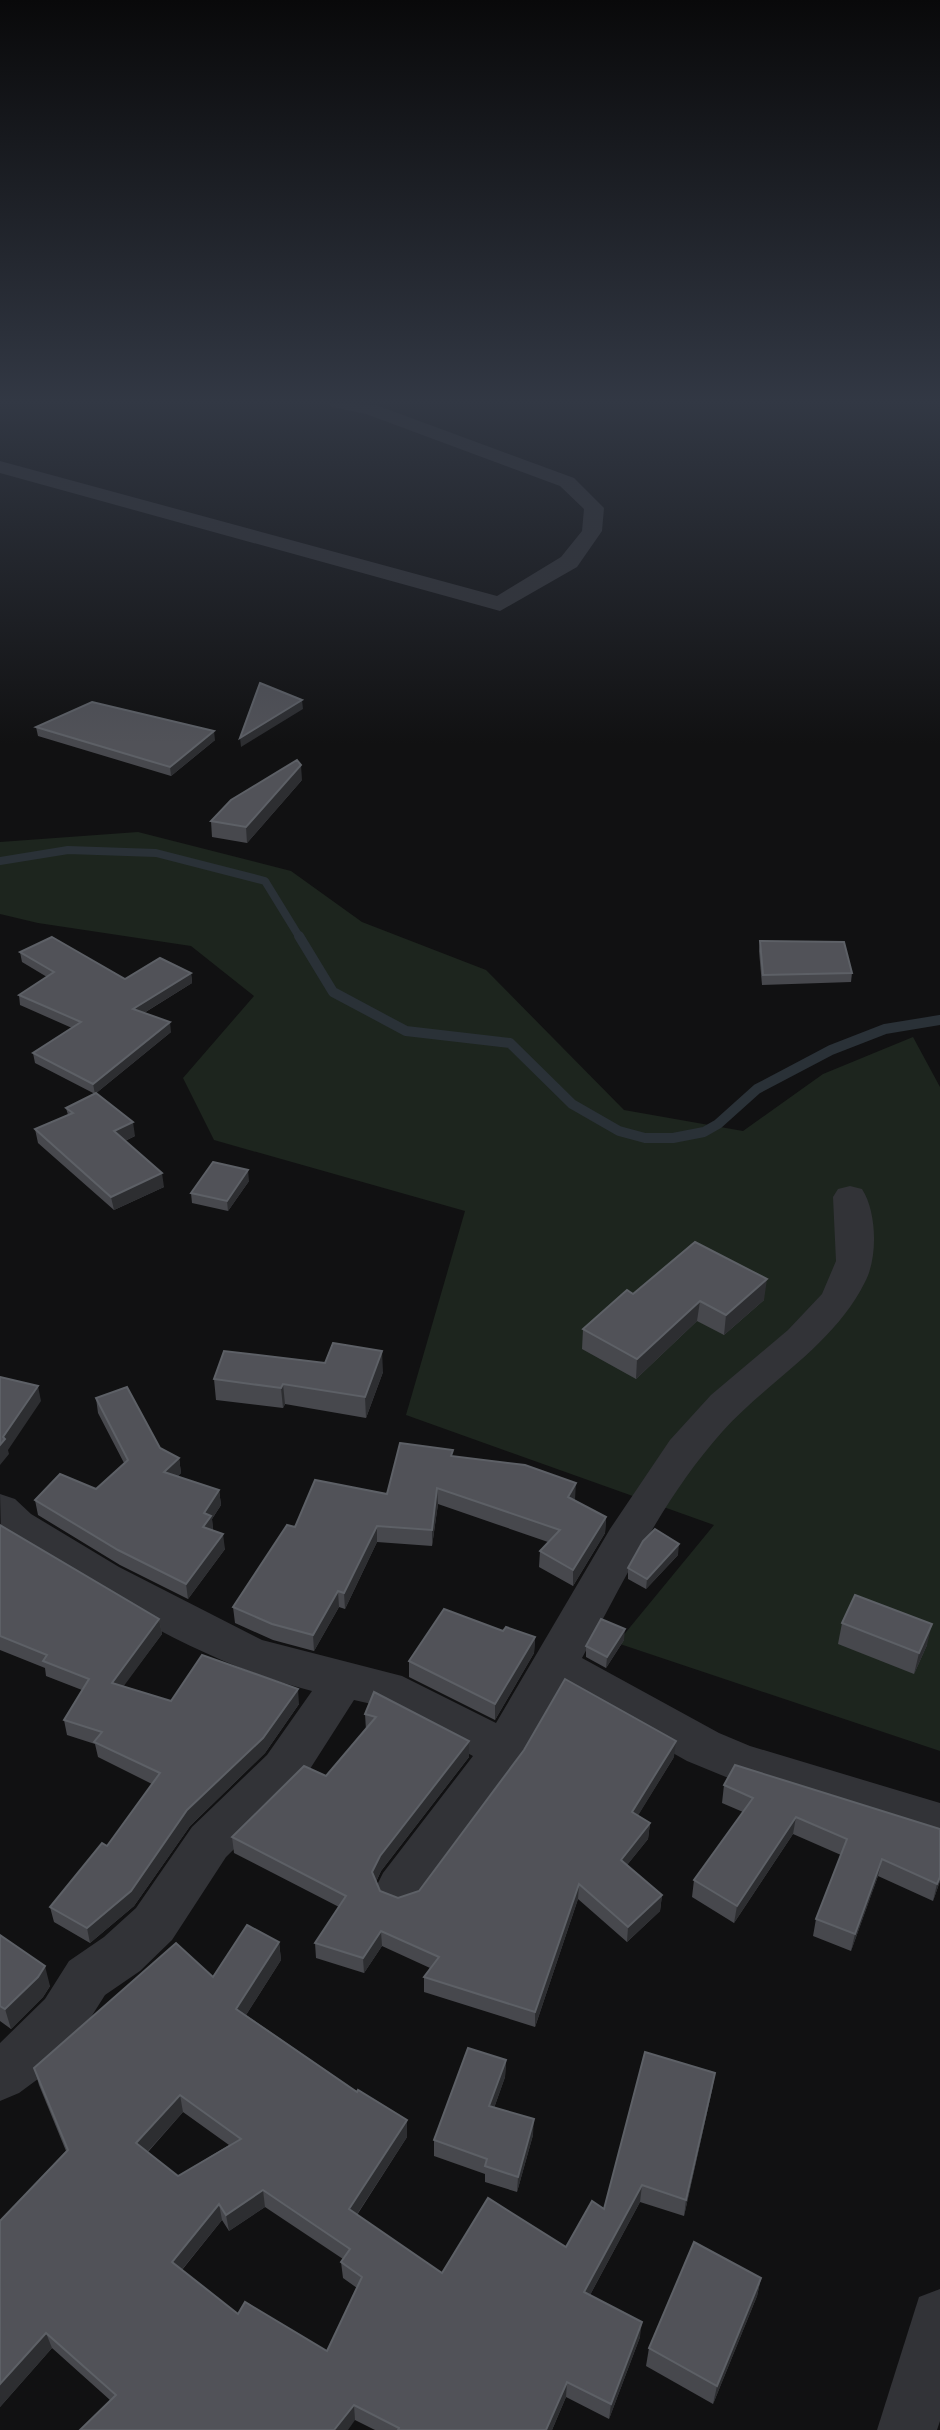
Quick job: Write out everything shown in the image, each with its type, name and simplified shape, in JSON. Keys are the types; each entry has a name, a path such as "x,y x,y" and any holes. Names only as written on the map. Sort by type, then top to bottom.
{"street":[{"path":"180,516 500,604 569,562 592,531 593,516"},
{"path":"400,1889 505,1750 667,1472 708,1420 829,1314 850,1278 856,1235 850,1197"},
{"path":"0,1510 16,1525 104,1579 249,1654 386,1689 505,1750"},
{"path":"555,1665 703,1747 742,1763 940,1824"},
{"path":"0,2075 23,2058 63,2016 87,1978 122,1954 155,1924 209,1842 284,1769 343,1679"},
{"path":"906,2430 940,2318"}],"shaded area":[{"path":"138,832 291,871 362,922 486,970 624,1110 743,1131 823,1074 913,1037 940,1087 940,1751 617,1643 714,1525 406,1415 465,1211 214,1140 183,1078 254,996 191,946 38,923 0,914 0,842"}],"building":[{"path":"260,683 302,700 240,738"},
{"path":"92,702 214,731 170,767 36,727"},
{"path":"297,760 301,765 246,827 211,821 231,800"},
{"path":"52,937 125,979 160,958 191,973 133,1009 170,1022 93,1084 33,1053 81,1022 19,995 54,972 20,952"},
{"path":"760,941 844,942 852,973 763,975"},
{"path":"96,1093 133,1122 114,1131 162,1173 111,1197 35,1129 73,1113 66,1108"},
{"path":"213,1162 248,1170 227,1201 191,1193"},
{"path":"695,1242 767,1279 726,1315 700,1301 637,1359 583,1329 627,1290 633,1294"},
{"path":"333,1343 382,1351 365,1397 283,1384 281,1388 214,1379 224,1351 325,1363"},
{"path":"0,1377 38,1386 0,1445"},
{"path":"127,1387 160,1448 179,1458 164,1472 219,1490 204,1513 211,1516 203,1527 223,1534 186,1584 118,1550 35,1500 60,1474 96,1489 128,1460 96,1398"},
{"path":"400,1443 453,1450 451,1456 525,1465 576,1483 568,1497 606,1517 573,1570 540,1551 560,1530 437,1488 432,1530 377,1526 344,1593 338,1591 313,1635 272,1624 233,1607 287,1525 295,1527 315,1480 387,1494"},
{"path":"0,1525 159,1619 112,1683 171,1701 202,1655 298,1689 263,1738 187,1810 131,1891 87,1928 50,1907 102,1843 107,1846 160,1773 94,1742 102,1732 64,1720 89,1679 43,1661 47,1655 0,1636"},
{"path":"655,1529 679,1544 647,1579 628,1568 643,1541"},
{"path":"855,1595 932,1624 919,1653 842,1623"},
{"path":"444,1609 503,1631 506,1627 535,1637 495,1704 409,1661"},
{"path":"601,1619 625,1629 607,1657 586,1646"},
{"path":"565,1679 676,1741 632,1812 650,1823 621,1860 662,1895 628,1927 579,1884 535,2012 424,1977 439,1957 381,1931 363,1958 315,1943 346,1896 232,1837 304,1766 326,1776 376,1717 365,1714 374,1692 469,1741 380,1856 372,1872 380,1891 398,1898 419,1891 524,1750"},
{"path":"735,1765 940,1829 940,1877 937,1884 882,1859 855,1934 816,1919 847,1839 796,1817 737,1906 694,1880 753,1798 724,1785"},
{"path":"247,1925 279,1942 236,2009 357,2092 358,2090 407,2120 349,2209 442,2273 488,2198 566,2247 592,2201 604,2209 645,2052 715,2073 686,2200 642,2185 584,2292 642,2322 611,2404 567,2382 546,2430 398,2430 399,2428 354,2405 334,2430 80,2430 116,2395 46,2333 0,2384 0,2221 68,2150 34,2068 176,1943 213,1977","holes":["180,2095 241,2139 178,2176 136,2143","263,2190 350,2249 341,2262 362,2277 327,2351 245,2302 238,2314 172,2262 219,2204 226,2215"]},
{"path":"0,1935 45,1966 38,1977 5,2009 0,2006"},
{"path":"468,2048 506,2060 489,2106 534,2119 518,2177 485,2166 487,2159 434,2140"},
{"path":"694,2242 761,2278 717,2386 649,2348"}],"waterway":[{"path":"0,861 68,850 156,853 265,881 300,938"},
{"path":"299,936 333,992 406,1031 510,1043 572,1104 619,1131 645,1138 673,1138 704,1132 718,1124 757,1089 831,1050 885,1029 940,1020"}]}
